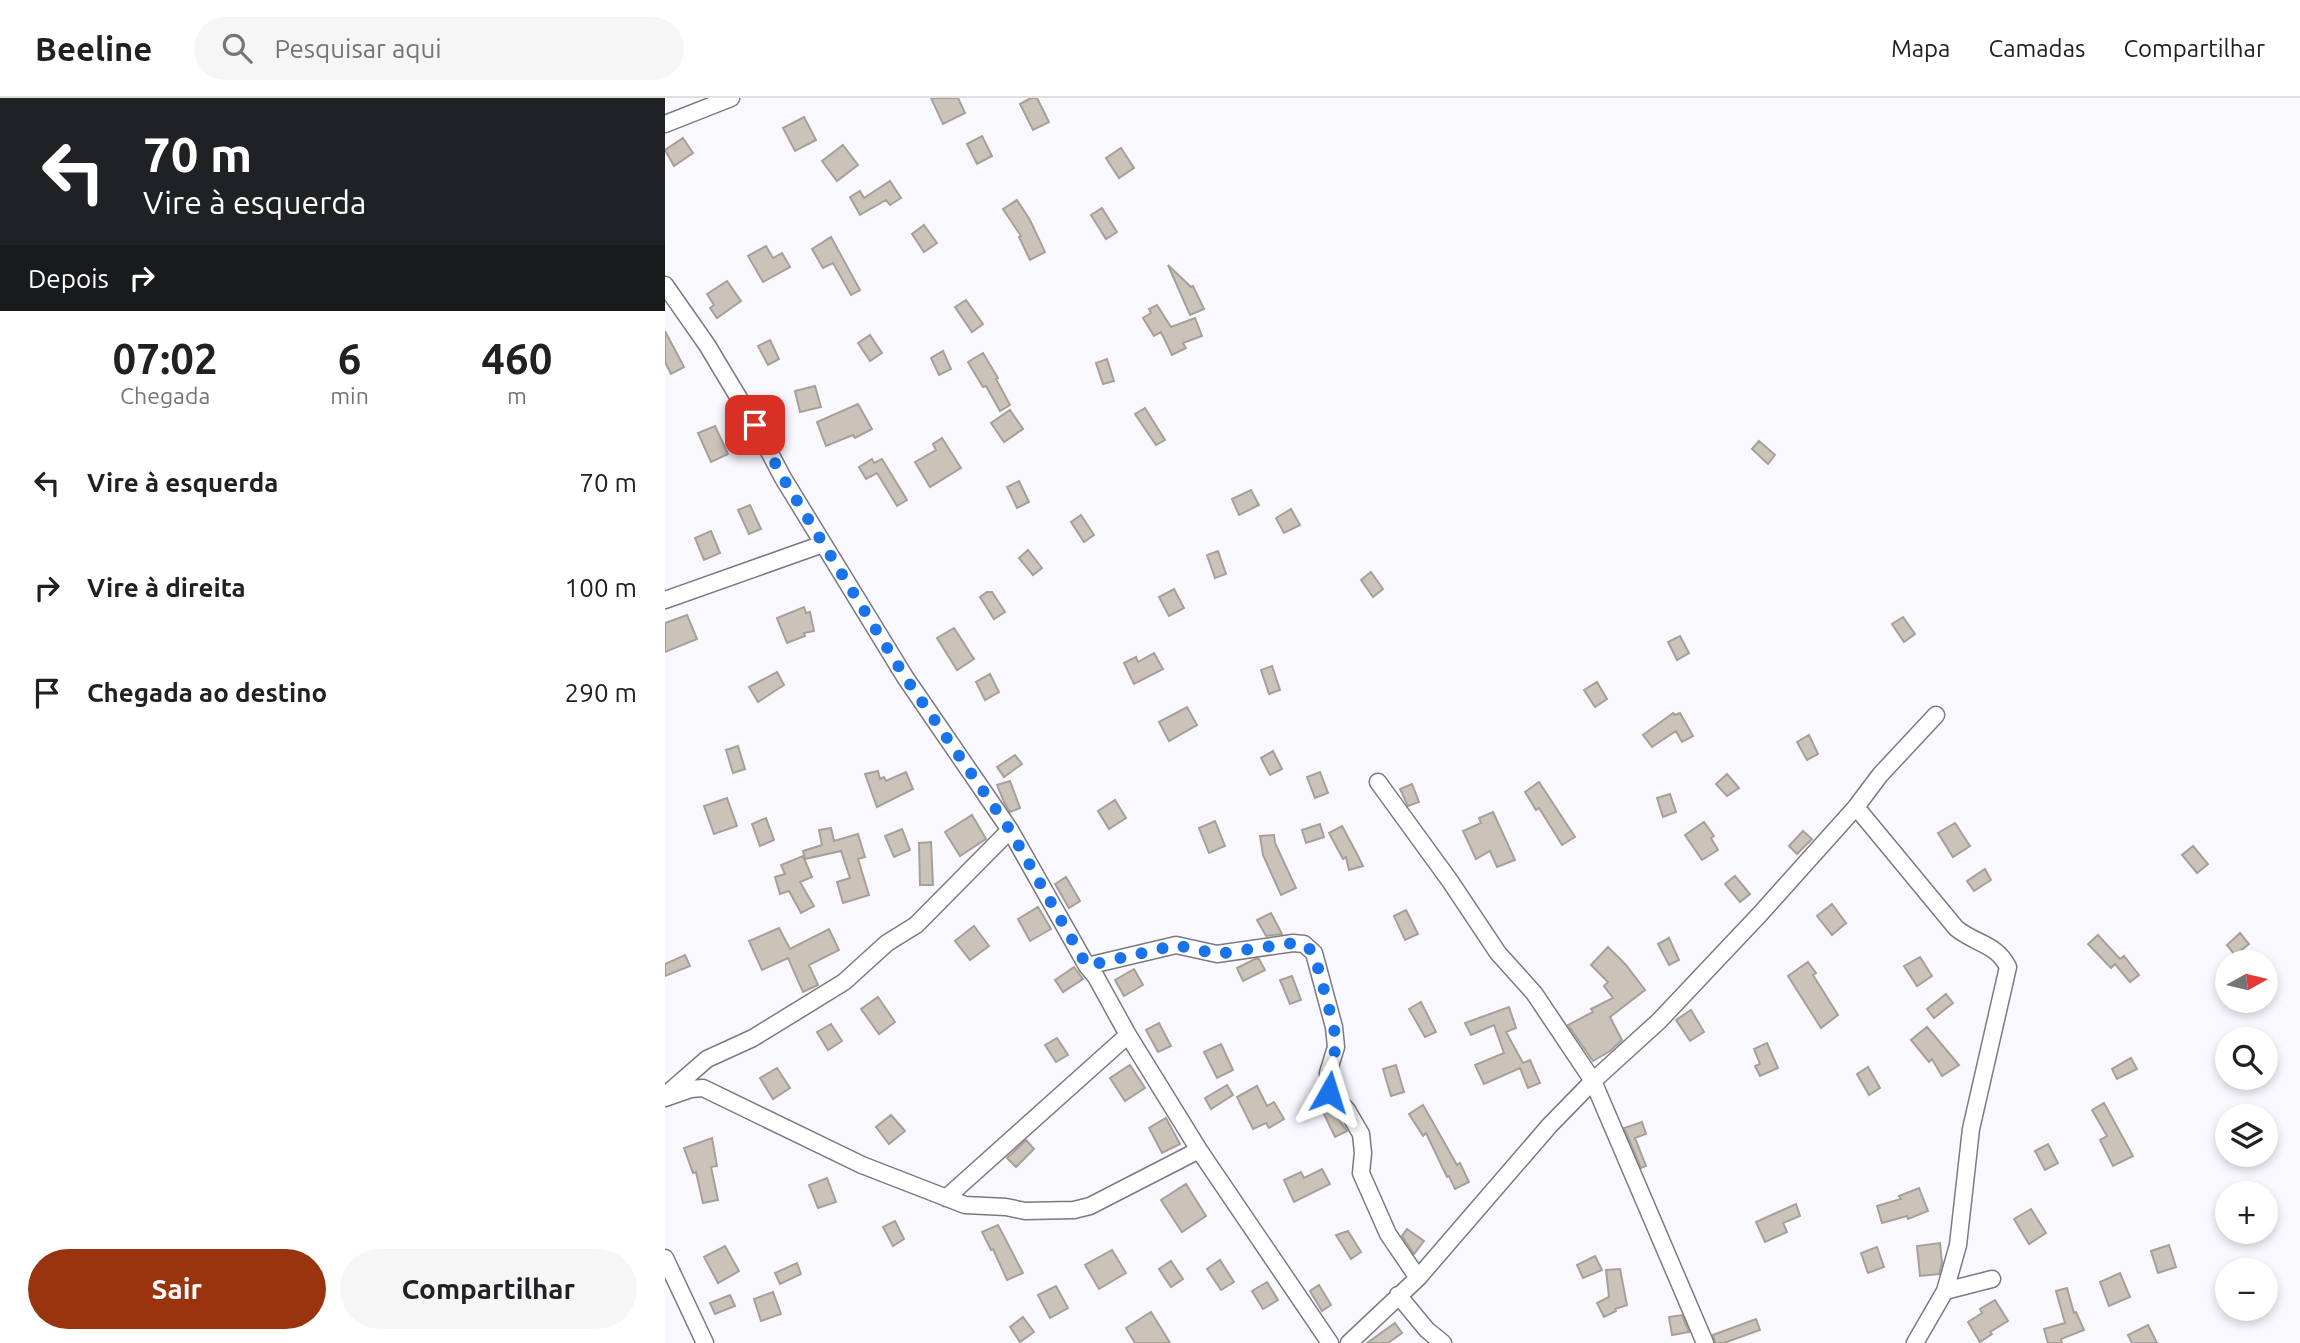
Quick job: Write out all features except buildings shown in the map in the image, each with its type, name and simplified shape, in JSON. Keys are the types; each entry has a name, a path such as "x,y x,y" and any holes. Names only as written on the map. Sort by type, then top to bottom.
{"street":[{"path":"665,124 731,98"},
{"path":"665,285 714,356 823,544 905,677 1010,830 1087,966 1096,976 1199,1150 1330,1343"},
{"path":"665,600 823,544"},
{"path":"1349,1343 1417,1278 1550,1125 1668,1011 1761,913 1856,807 1880,775 1936,715"},
{"path":"1378,782 1498,953 1534,993 1593,1081 1705,1343"},
{"path":"1856,807 1956,928 1966,937 1989,946 2002,955 2008,967 1971,1129 1958,1245 1945,1291 1915,1343"},
{"path":"665,1097 707,1059 753,1038 844,982 887,943 916,925 1010,830"},
{"path":"1087,966 1176,945 1217,954 1293,943 1304,944 1314,953 1334,1027 1336,1048 1328,1073 1329,1092 1347,1110 1361,1134 1361,1173 1388,1234 1417,1278"},
{"path":"946,1198 1128,1034"},
{"path":"665,1097 703,1088 862,1165 946,1198 965,1205 1025,1211 1074,1210 1090,1206 1199,1150"},
{"path":"665,1258 705,1343"},
{"path":"1945,1291 1992,1279"},
{"path":"1398,1295 1427,1330 1443,1343"}],"route":[{"path":"755,425 783,478 905,677 1010,830 1087,966 1176,945 1217,954 1293,943 1304,944 1314,953 1334,1027 1336,1048 1328,1073 1329,1092"}]}
